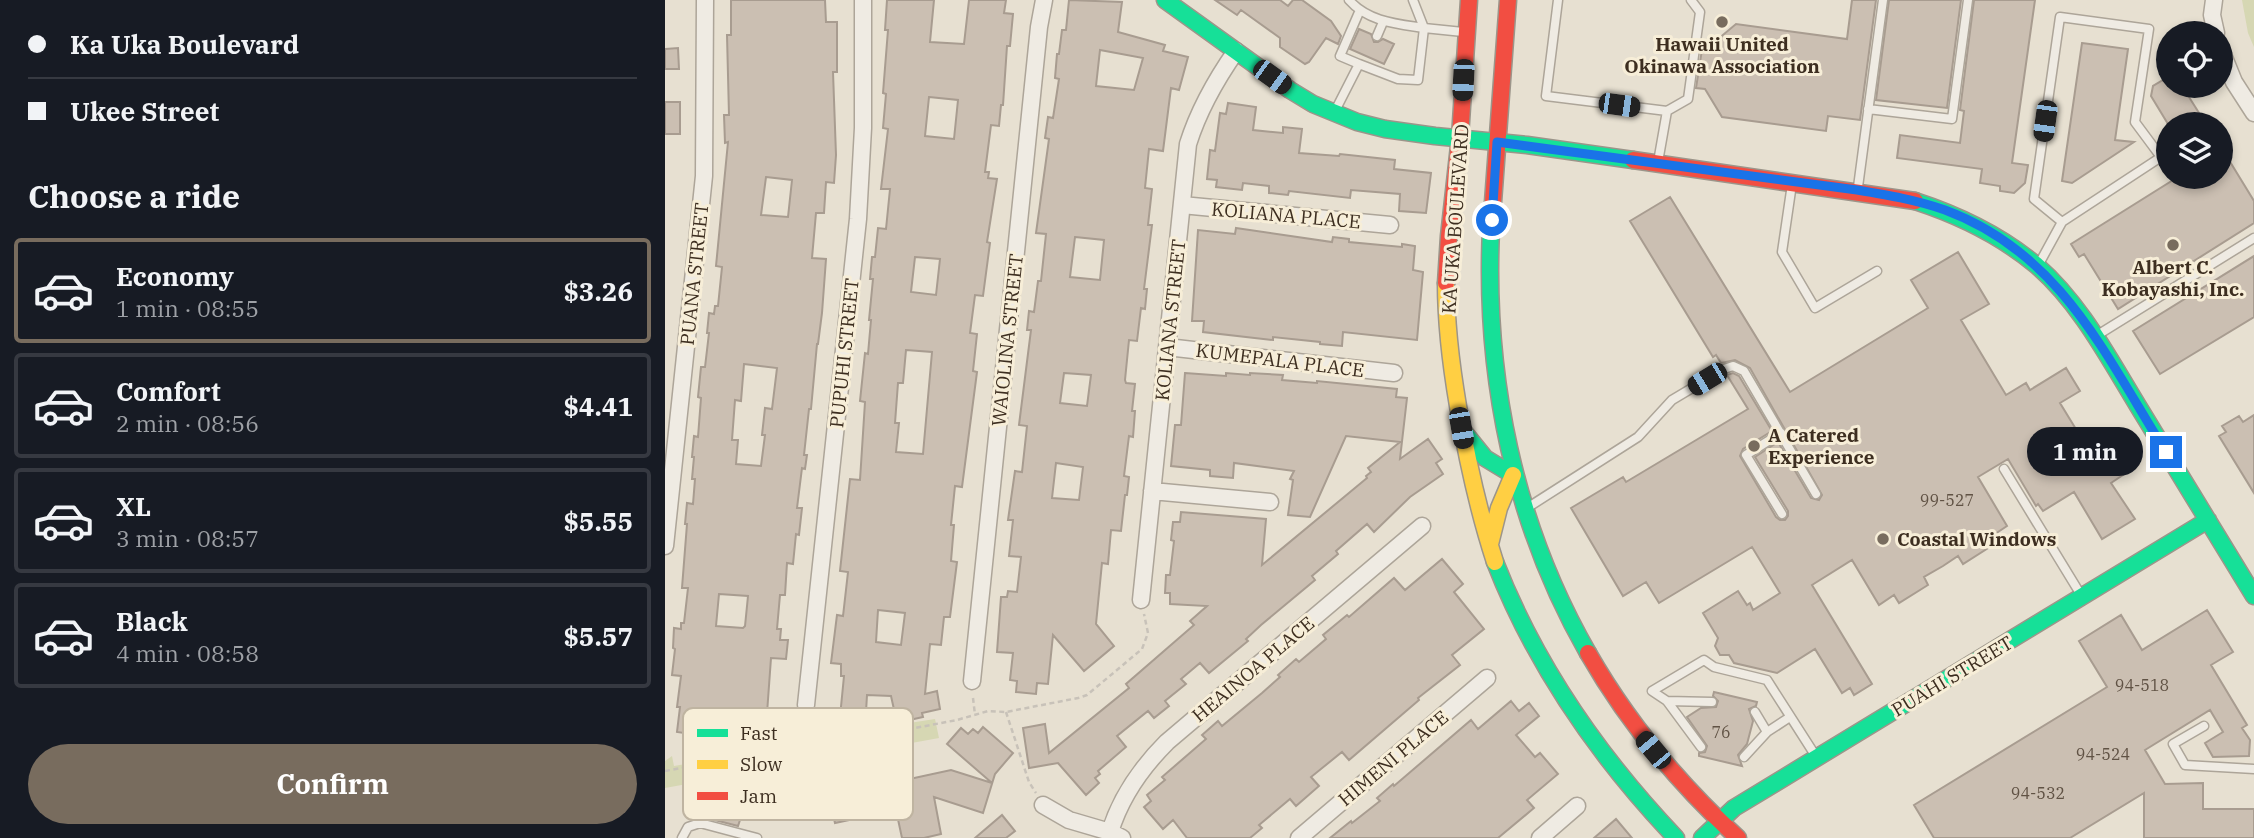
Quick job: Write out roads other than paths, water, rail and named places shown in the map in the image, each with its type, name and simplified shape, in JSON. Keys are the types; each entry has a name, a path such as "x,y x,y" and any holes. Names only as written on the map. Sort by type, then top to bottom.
{"main road":[{"path":"1165,0 1290,90 1333,114 1385,129 1658,162 1857,190 1906,198 1945,210 1974,223 2005,241 2038,267 2060,289 2095,336 2254,596"},
{"name":"KA UKA BOULEVARD","path":"1469,0 1446,296 1454,384 1480,518 1535,649 1585,731 1618,775 1676,838"},
{"name":"KA UKA BOULEVARD","path":"1508,0 1490,271 1495,368 1513,475 1542,562 1603,678 1640,734 1700,802 1738,838"},
{"path":"1461,428 1479,454 1513,475 1493,523 1490,547"},
{"name":"PUAHI STREET","path":"1702,838 1734,808 2208,520"}],"street":[{"name":"PUANA STREET","path":"665,546 704,176 705,0"},
{"name":"PUPUHI STREET","path":"806,705 858,219 863,128 863,0"},
{"name":"WAIOLINA STREET","path":"972,681 1039,27 1044,0"},
{"path":"2203,0 2204,6 2213,7"},
{"name":"KOLIANA STREET","path":"1141,600 1188,144 1197,116 1236,51"},
{"path":"2233,80 2254,113"},
{"name":"KOLIANA PLACE","path":"1182,205 1390,225"},
{"name":"KUMEPALA PLACE","path":"1167,347 1394,373"},
{"path":"1153,491 1270,502"},
{"name":"HEAINOA PLACE","path":"1116,835 1116,814 1134,779 1149,759 1422,526"},
{"name":"HIMENI PLACE","path":"1299,838 1487,678"},
{"path":"1043,805 1069,820 1116,835"},
{"path":"1540,838 1577,806"}],"lane":[{"path":"1349,0 1360,10 1383,22 1466,32"},
{"path":"1360,10 1339,56 1398,79 1418,80 1424,28 1413,0"},
{"path":"1558,0 1546,96 1667,111 1688,99 1700,12 1691,0"},
{"path":"1857,190 1883,0"},
{"path":"1868,109 1952,119 1968,0"},
{"path":"2038,267 2062,222 2161,157 2135,122 2149,29 2060,17 2034,200 2062,222"},
{"path":"1377,36 1383,22"},
{"path":"1333,114 1368,57"},
{"path":"1658,162 1667,111"},
{"path":"1792,181 1782,252 1815,307 1877,271"},
{"path":"2095,336 2254,238"},
{"path":"1525,510 1638,437 1672,400 1733,366 1744,371 1816,494"},
{"path":"1781,433 1746,454 1782,514"},
{"path":"2004,469 2082,597"},
{"path":"1701,747 1667,701 1652,691 1704,660 1714,667 1767,680 1817,758"},
{"path":"1667,701 1712,702"},
{"path":"1755,712 1767,732"},
{"path":"1744,757 1767,732 1790,717"},
{"path":"2204,726 2173,744 2185,765 2254,769"},
{"path":"682,838 688,827 700,823 757,838"}],"place":[{"name":"Hawaii United Okinawa Association","path":"1722,22"},
{"name":"Albert C. Kobayashi, Inc.","path":"2173,245"},
{"name":"A Catered Experience","path":"1754,446"},
{"name":"Coastal Windows","path":"1883,539"}]}
